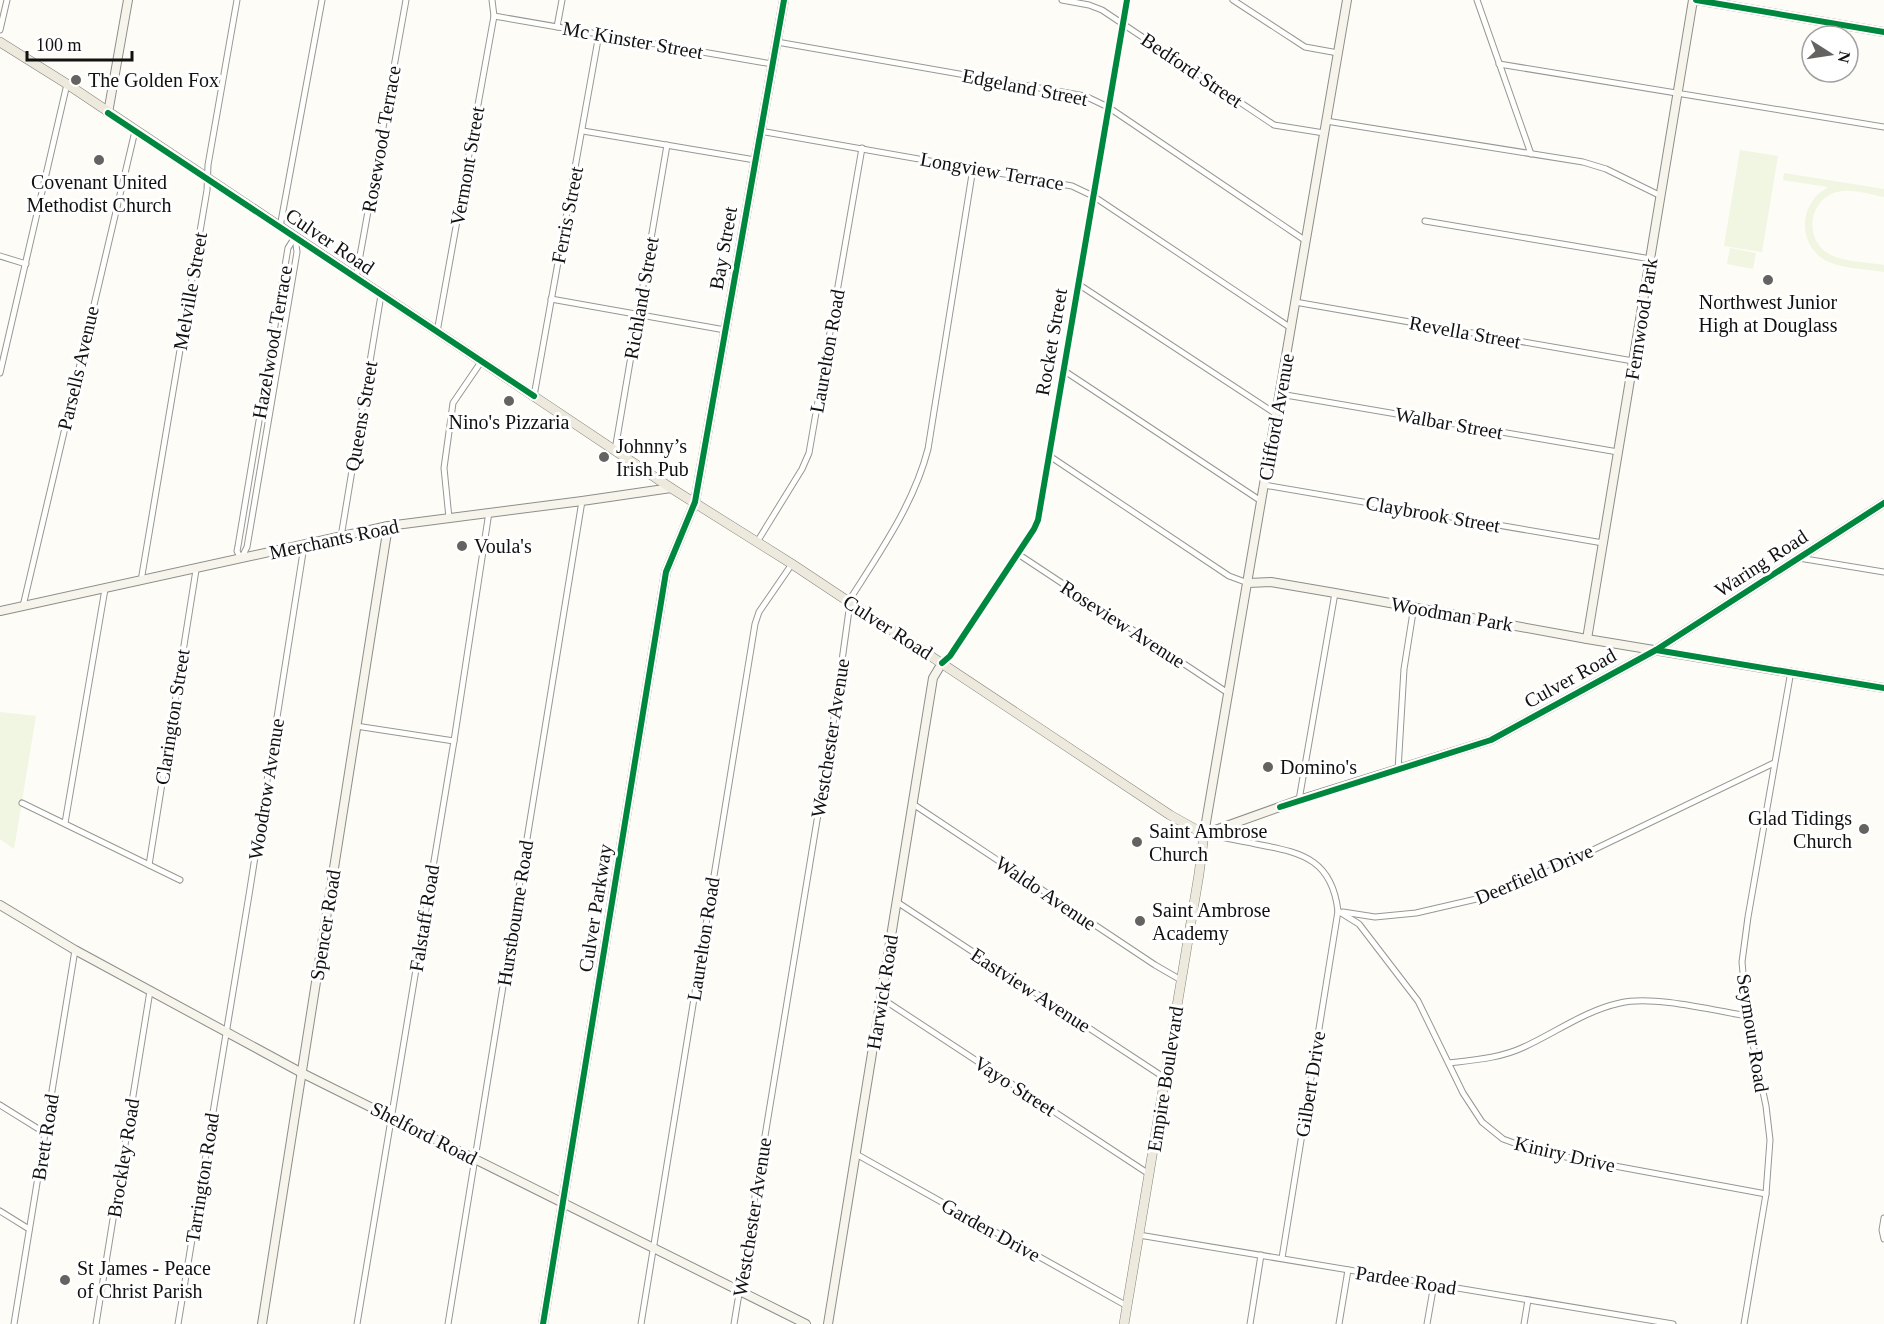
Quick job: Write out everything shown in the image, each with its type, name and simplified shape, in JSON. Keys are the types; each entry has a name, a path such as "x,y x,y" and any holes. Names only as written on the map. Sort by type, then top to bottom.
{"main road":[{"name":"Culver Road","path":"0,42 67,84 671,488 792,564 1170,815 1203,834"},
{"name":"Empire Boulevard","path":"1124,1324 1203,834"}],"street":[{"path":"0,30 7,0"},
{"path":"108,113 128,0"},
{"name":"Melville Street","path":"141,581 237,0"},
{"path":"280,227 322,0"},
{"name":"Rosewood Terrace","path":"356,278 406,0"},
{"name":"Vermont Street","path":"437,332 494,16 492,0"},
{"path":"557,27 562,0"},
{"name":"Bay Street","path":"695,502 784,0"},
{"name":"Bedford Street","path":"1062,0 1096,7 1274,125 1324,133"},
{"name":"Rocket Street","path":"942,663 950,656 1034,530 1038,520 1127,0"},
{"path":"1233,0 1305,47 1338,53"},
{"name":"Clifford Avenue","path":"1203,834 1347,0"},
{"path":"1477,0 1531,154"},
{"path":"1694,0 1884,32"},
{"name":"Fernwood Park","path":"1587,639 1694,0"},
{"name":"Mc Kinster Street","path":"494,16 772,64"},
{"name":"Ferris Street","path":"534,396 599,34"},
{"name":"Edgeland Street","path":"777,42 1085,96 1108,107 1306,241"},
{"path":"1499,64 1884,127"},
{"path":"0,373 2,355 26,264 67,84"},
{"path":"1326,121 1583,162 1606,169 1661,196"},
{"name":"Parsells Avenue","path":"23,606 135,130"},
{"path":"583,130 755,160"},
{"name":"Longview Terrace","path":"760,131 1072,186 1093,196 1291,328"},
{"name":"Richland Street","path":"615,450 668,145"},
{"name":"Laurelton Road","path":"757,542 802,469 809,453 862,148"},
{"name":"Westchester Avenue","path":"734,1324 835,711 850,603 852,596 910,501 923,468 928,449 973,168"},
{"path":"1425,221 1651,259"},
{"name":"Hazelwood Terrace","path":"241,559 237,551 288,248 295,237"},
{"name":"Hazelwood Terrace","path":"241,559 247,547 297,252 295,237"},
{"path":"0,255 26,264"},
{"path":"1078,284 1276,414"},
{"name":"Queens Street","path":"341,537 381,295"},
{"path":"551,299 725,330"},
{"name":"Revella Street","path":"1295,302 1634,361"},
{"path":"449,518 444,468 453,403 481,362"},
{"path":"1063,370 1262,501"},
{"name":"Walbar Street","path":"1280,394 1618,452"},
{"path":"1048,455 1229,576 1248,583"},
{"name":"Claybrook Street","path":"1264,485 1603,543"},
{"name":"Merchants Road","path":"0,611 196,570 388,526 671,488"},
{"name":"Hurstbourne Road","path":"448,1324 582,501"},
{"name":"Culver Parkway","path":"543,1324 666,572 695,502"},
{"name":"Waring Road","path":"1656,650 1884,503"},
{"name":"Falstaff Road","path":"357,1324 489,512"},
{"name":"Spencer Road","path":"262,1324 388,526"},
{"name":"Woodrow Avenue","path":"226,1031 304,546"},
{"name":"Roseview Avenue","path":"1018,554 1228,693"},
{"path":"1799,558 1884,572"},
{"name":"Laurelton Road","path":"641,1324 755,624 759,612 792,564"},
{"name":"Clarington Street","path":"149,865 196,570"},
{"name":"Woodman Park","path":"1248,583 1271,582 1656,650"},
{"path":"65,824 105,589"},
{"path":"1299,800 1335,593"},
{"path":"1398,770 1404,669 1414,606"},
{"path":"1656,650 1884,688"},
{"name":"Culver Road","path":"1203,834 1299,800 1491,740 1656,650"},
{"name":"Harwick Road","path":"828,1324 933,678 942,663"},
{"name":"Seymour Road","path":"1744,1324 1766,1194 1770,1155 1769,1125 1747,1016 1742,977 1743,948 1791,671"},
{"path":"356,726 453,741"},
{"name":"Deerfield Drive","path":"1338,910 1365,916 1384,916 1416,913 1485,897 1541,875 1774,762"},
{"path":"22,803 180,880"},
{"name":"Waldo Avenue","path":"913,804 1181,980"},
{"path":"1203,834 1291,851 1308,858 1324,872 1337,900 1338,910"},
{"name":"Eastview Avenue","path":"897,902 1165,1078"},
{"name":"Shelford Road","path":"0,905 46,934 302,1073 806,1324"},
{"name":"Kiniry Drive","path":"1338,910 1359,924 1403,980 1425,1012 1476,1114 1489,1129 1511,1143 1539,1152 1766,1194"},
{"name":"Gilbert Drive","path":"1282,1258 1338,910"},
{"name":"Brett Road","path":"14,1324 75,950"},
{"name":"Brockley Road","path":"96,1324 150,991"},
{"name":"Vayo Street","path":"881,998 1149,1174"},
{"path":"1449,1064 1498,1056 1515,1050 1582,1015 1621,1002 1656,1001 1747,1016"},
{"name":"Tarrington Road","path":"178,1324 226,1031"},
{"path":"0,1105 45,1133"},
{"name":"Garden Drive","path":"856,1154 1127,1306"},
{"path":"0,1211 30,1229"},
{"path":"1884,1218 1882,1230 1884,1239"},
{"name":"Pardee Road","path":"1139,1235 1673,1324"},
{"path":"1250,1324 1261,1255"},
{"path":"1339,1324 1348,1270"},
{"path":"1427,1324 1434,1284"},
{"path":"1524,1324 1528,1300"},
{"path":"1621,1324 1623,1316"}],"green space":[{"path":"1740,150 1778,156 1762,252 1724,246"},
{"path":"1784,173 1884,189 1884,197 1848,191 1828,196 1815,211 1813,230 1815,239 1829,254 1849,260 1884,265 1884,272 1835,264 1814,251 1806,235 1806,216 1815,197 1828,187 1783,180"},
{"path":"1730,248 1756,253 1753,269 1727,264"},
{"path":"0,712 36,716 14,849 0,839"}],"cycle path":[{"path":"543,1324 666,572 695,502 784,0"},
{"path":"942,663 950,656 1038,520 1127,0"},
{"path":"1696,0 1884,32"},
{"path":"108,113 534,396"},
{"path":"1280,807 1491,740 1656,650 1884,503"},
{"path":"1656,650 1884,688"}],"place":[{"name":"The Golden Fox","path":"76,80"},
{"name":"Covenant United Methodist Church","path":"99,160"},
{"name":"Northwest Junior High at Douglass","path":"1768,280"},
{"name":"Nino's Pizzaria","path":"509,401"},
{"name":"Johnny’s Irish Pub","path":"604,457"},
{"name":"Voula's","path":"462,546"},
{"name":"Domino's","path":"1268,767"},
{"name":"Glad Tidings Church","path":"1864,829"},
{"name":"Saint Ambrose Church","path":"1137,842"},
{"name":"Saint Ambrose Academy","path":"1140,921"},
{"name":"St James - Peace of Christ Parish","path":"65,1280"}]}
